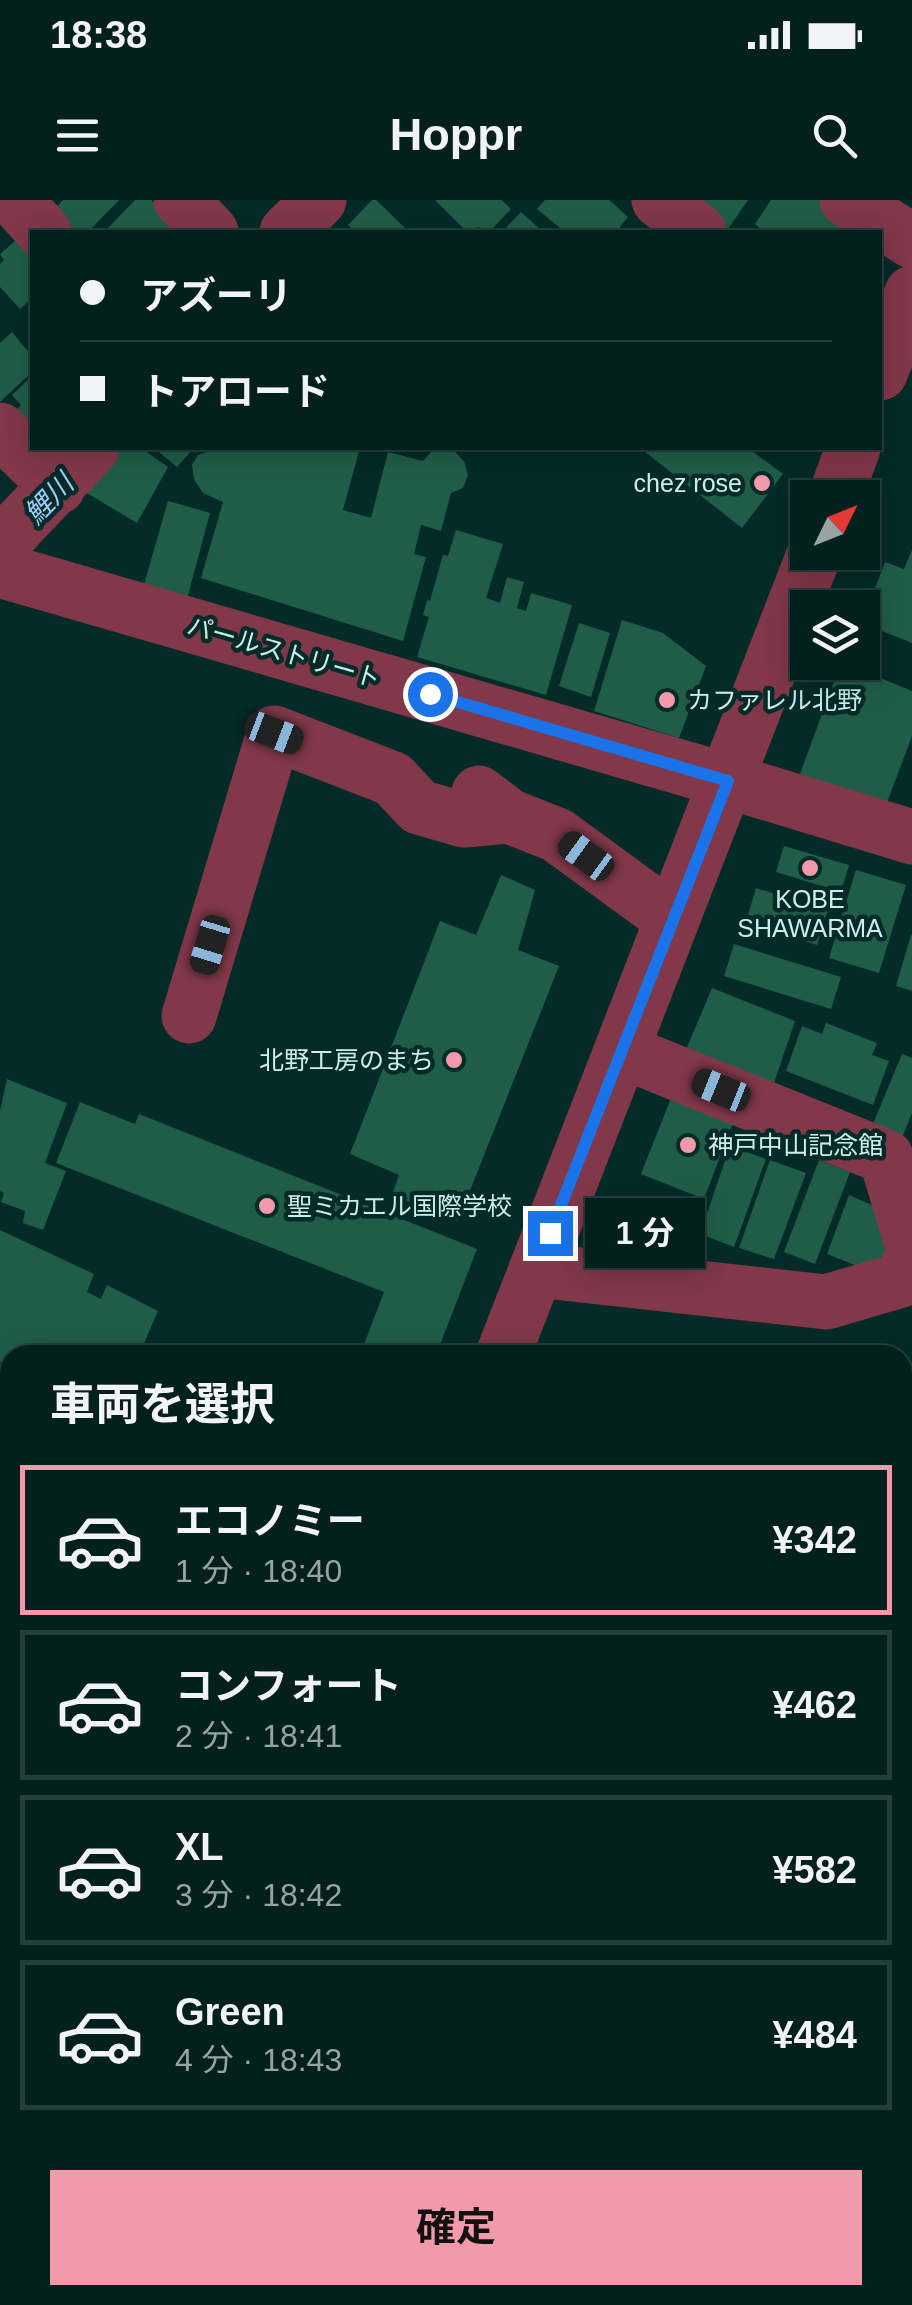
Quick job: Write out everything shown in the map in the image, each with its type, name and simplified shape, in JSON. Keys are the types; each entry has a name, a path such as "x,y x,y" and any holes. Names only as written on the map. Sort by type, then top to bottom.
{"street":[{"path":"15,200 42,230"},
{"path":"180,200 209,230"},
{"path":"290,230 319,200"},
{"path":"658,200 696,230"},
{"path":"846,200 912,241"},
{"path":"882,370 912,293"},
{"path":"882,376 912,388"},
{"path":"0,430 30,445"},
{"path":"7,564 75,467 41,450"},
{"path":"841,480 852,450"},
{"name":"パールストリート","path":"7,564 912,837"},
{"path":"507,1345 808,570"},
{"path":"189,1016 274,733 394,779 420,807 464,820 509,816 557,835 672,919"},
{"path":"622,1051 886,1157 912,1244"},
{"path":"536,1270 826,1302 901,1280 912,1257"}],"building":[{"path":"63,200 119,200 90,230 73,230 54,210"},
{"path":"135,200 151,200 176,222 168,230 107,229"},
{"path":"376,200 407,230 354,230 348,225"},
{"path":"435,200 502,200 511,209 491,230 465,230"},
{"path":"545,200 609,200 628,217 618,230 563,230 537,209"},
{"path":"681,200 748,200 727,230"},
{"path":"771,200 823,200 856,230 762,230 755,224"},
{"path":"521,212 541,230 504,230"},
{"path":"22,235 30,244 30,300 20,309 0,287 0,264 4,260 0,254"},
{"path":"12,332 30,354 30,374 0,402 0,343"},
{"path":"30,378 30,428 16,410 21,405 12,395"},
{"path":"115,450 144,450 168,467 137,523 85,492"},
{"path":"156,450 192,450 177,467"},
{"path":"212,450 359,450 343,510 371,518 388,452 423,461 433,450 453,450 464,461 468,475 463,488 451,493 441,531 421,525 414,554 426,557 403,641 201,578 223,502 203,493 194,479 192,465 198,455"},
{"path":"643,450 751,450 783,474 742,528"},
{"path":"168,501 210,513 187,599 143,588"},
{"path":"456,530 503,544 486,598 500,603 507,577 524,582 517,608 526,611 531,593 572,605 546,695 417,657 429,617 423,615 427,600 430,601 443,555 448,556"},
{"path":"912,550 912,643 880,630 880,590 874,590 885,562 904,569"},
{"path":"622,620 663,633 706,666 679,738 594,711"},
{"path":"579,623 610,633 591,697 559,686"},
{"path":"880,678 912,691 912,736 885,808 800,774 834,680"},
{"path":"784,846 849,865 841,892 776,872"},
{"path":"856,870 906,885 879,973 829,958"},
{"name":"北野工房のまち","path":"501,875 535,890 518,950 559,966 458,1221 392,1195 399,1175 350,1154 440,921 476,935"},
{"path":"756,888 828,910 817,945 746,922"},
{"path":"912,935 912,991 896,986"},
{"path":"734,944 841,977 831,1009 724,976"},
{"path":"712,988 795,1021 773,1086 685,1052"},
{"path":"826,1023 877,1043 872,1055 889,1061 873,1105 786,1071 802,1026 822,1034"},
{"path":"902,1054 912,1058 912,1113 900,1143 870,1131"},
{"path":"7,1079 67,1103 45,1163 66,1171 43,1230 23,1223 25,1211 1,1202 4,1193 0,1191 0,1111"},
{"name":"神戸中山記念館","path":"673,1093 735,1117 704,1199 641,1174"},
{"name":"聖ミカエル国際学校","path":"80,1102 135,1124 139,1114 477,1249 440,1345 364,1345 384,1292 56,1163"},
{"path":"730,1146 766,1159 734,1247 700,1234"},
{"path":"770,1160 806,1173 774,1259 739,1248"},
{"path":"819,1160 850,1172 815,1264 784,1252"},
{"path":"849,1195 886,1211 896,1250 860,1267 827,1254"},
{"path":"0,1230 94,1274 87,1292 101,1299 107,1285 158,1311 143,1345 0,1345"}],"place":[{"name":"chez rose","path":"762,483"},
{"name":"カファレル北野","path":"667,700"},
{"name":"KOBE SHAWARMA","path":"810,868"},
{"name":"北野工房のまち","path":"454,1060"},
{"name":"神戸中山記念館","path":"688,1145"},
{"name":"聖ミカエル国際学校","path":"267,1206"}],"route":[{"path":"430,694 728,781 550,1233"}],"water label":[{"name":"鯉川","path":"49,499"}]}
